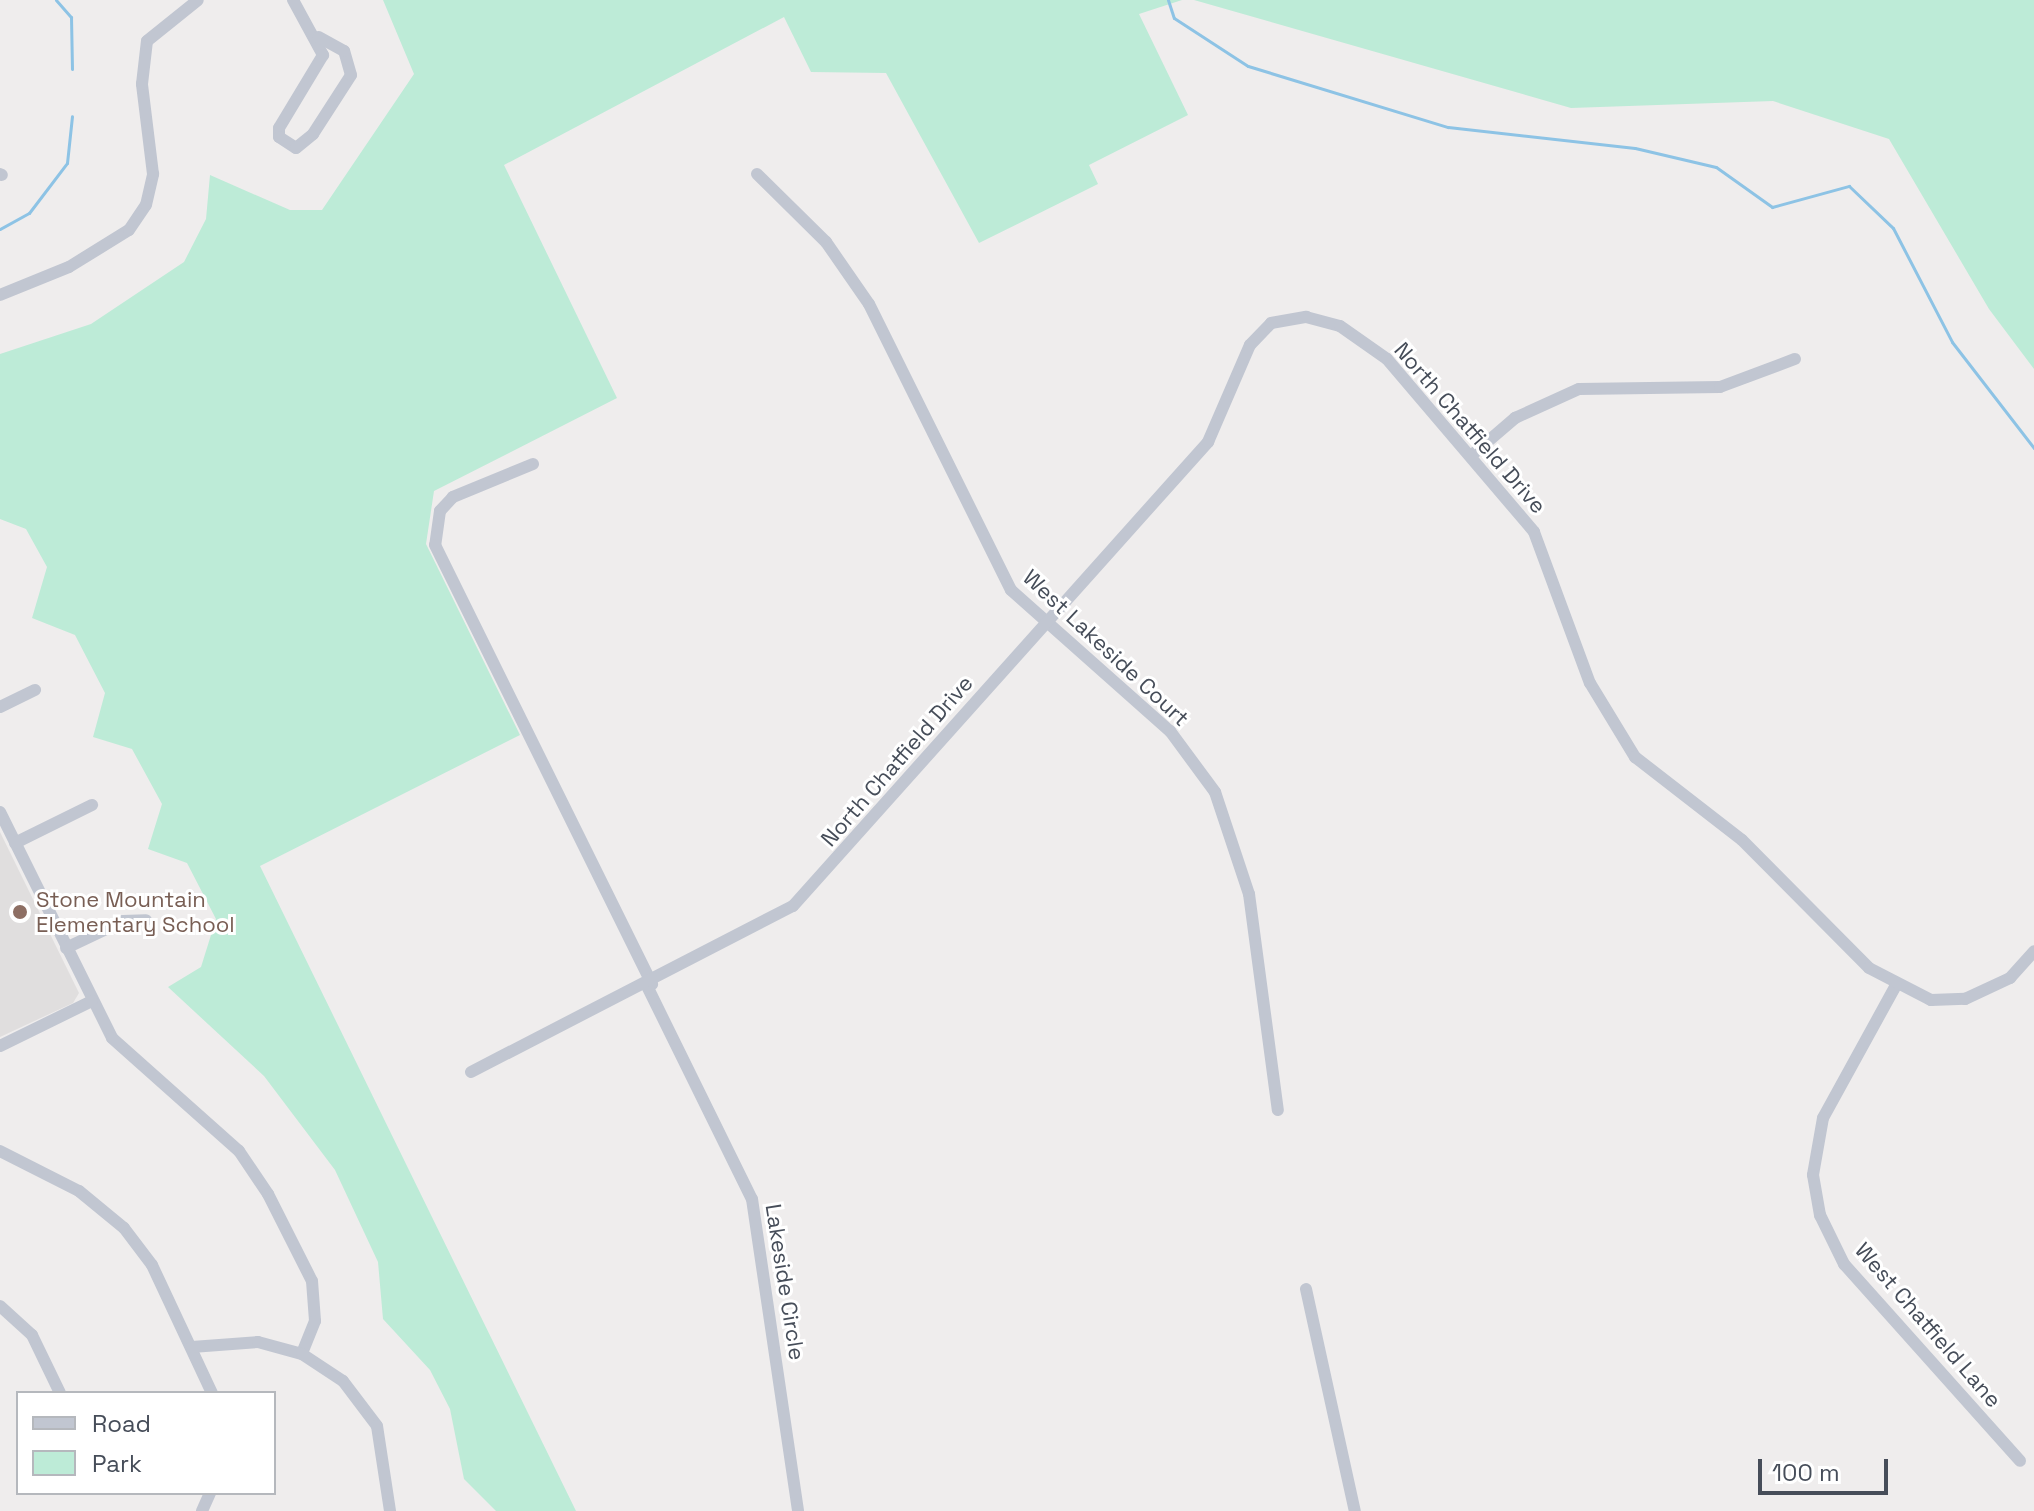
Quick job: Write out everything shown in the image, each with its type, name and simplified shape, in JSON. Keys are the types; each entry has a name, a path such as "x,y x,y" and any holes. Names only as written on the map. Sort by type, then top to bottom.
{"street":[{"path":"0,295 108,246 137,218 153,174 142,84 147,41 198,0"},
{"path":"293,0 319,37 323,55 279,128 296,148 313,134 351,75 344,51 319,37"},
{"name":"West Lakeside Court","path":"757,174 826,242 869,304 995,566 1011,590 1049,620 1170,731 1215,792 1249,894 1278,1110"},
{"name":"North Chatfield Drive","path":"471,1072 650,985 793,906 1208,442 1250,345 1271,323 1306,317 1340,326 1387,359 1472,455 1534,532 1590,683 1635,757 1742,840 1895,987 1931,1000 1965,999 2010,978 2034,951"},
{"path":"1472,455 1515,418 1579,389 1720,387 1795,359"},
{"name":"Lakeside Circle","path":"533,464 453,497 440,511 435,545 752,1199 798,1511"},
{"path":"0,707 35,690"},
{"path":"15,843 92,805"},
{"path":"0,812 92,1001 125,1053 200,1112 268,1194 312,1281 315,1321 302,1354"},
{"path":"66,948 123,921 146,920"},
{"name":"West Chatfield Lane","path":"1895,987 1823,1118 1813,1175 1820,1215 1844,1264 2020,1461"},
{"path":"0,1046 92,1001"},
{"path":"0,1151 79,1191 124,1228 152,1265 211,1391"},
{"path":"1306,1289 1355,1511"},
{"path":"0,1306 32,1335 59,1391"},
{"path":"192,1347 258,1342 302,1354 343,1381 377,1426 390,1511"}],"shaded area":[{"name":"Stone Mountain Elementary School","path":"0,832 79,993 73,1003 0,1037"}],"green space":[{"path":"383,0 1182,0 1139,14 1188,115 1089,165 1098,184 979,243 886,73 811,72 784,17 504,165 617,398 434,491 426,544 520,735 260,866 576,1511 496,1511 464,1479 450,1409 430,1370 383,1319 378,1262 335,1170 264,1076 168,987 201,967 216,919 187,863 148,849 162,804 132,749 93,737 105,693 75,635 32,618 47,567 26,529 0,519 0,354 91,324 184,262 206,219 210,175 290,210 322,210 414,74"},
{"path":"1194,0 2034,0 2034,369 1989,309 1889,139 1773,101 1571,108"}],"waterway":[{"path":"56,0 71,17 72,69"},
{"path":"1168,0 1174,18 1248,66 1448,127 1635,148 1716,167 1772,207 1849,186 1893,228 1952,342 2034,448"},
{"path":"0,229 29,213 67,163 72,116"}],"place":[{"name":"Stone Mountain Elementary School","path":"20,912"}]}
